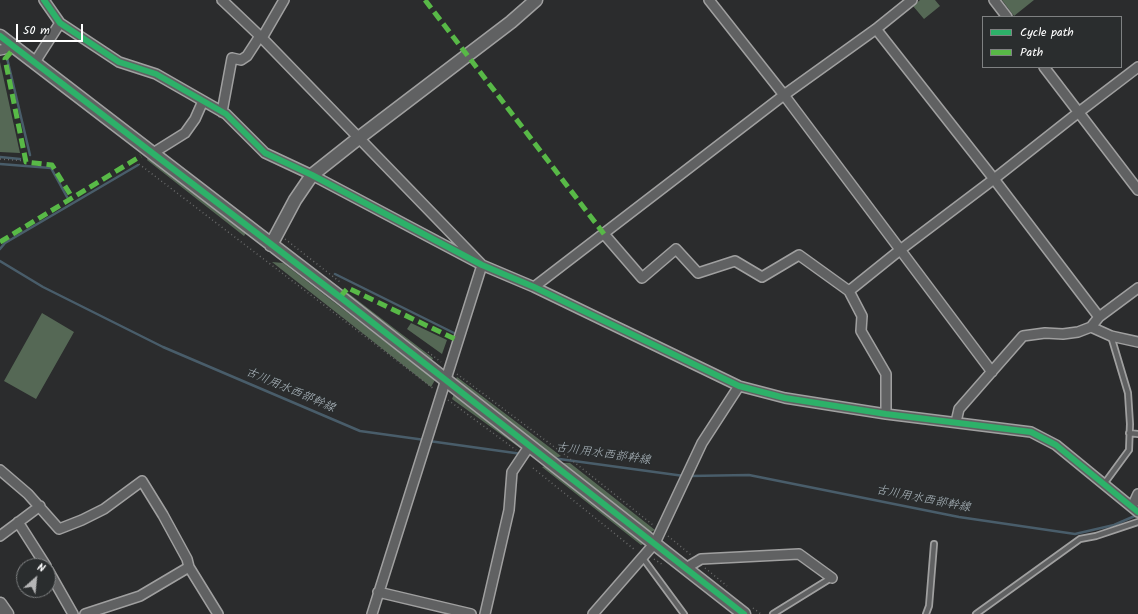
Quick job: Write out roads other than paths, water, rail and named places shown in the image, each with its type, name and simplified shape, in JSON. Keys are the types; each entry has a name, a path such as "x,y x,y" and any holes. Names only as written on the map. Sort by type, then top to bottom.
{"street":[{"path":"44,0 60,23 119,62 156,74 226,114 265,152 312,175 482,265 534,287 739,386 785,398 886,414 1031,432 1056,445 1135,509 1138,494"},
{"path":"222,0 261,37 360,137 482,265"},
{"path":"222,112 232,58 241,60 246,56 261,37 284,0"},
{"path":"271,245 295,200 312,175 511,22 536,0"},
{"path":"709,0 784,95 992,372"},
{"path":"534,287 784,95 876,29 912,0"},
{"path":"994,0 1006,16"},
{"path":"35,62 60,23"},
{"path":"876,29 994,179 1099,317"},
{"path":"0,36 530,445 744,614"},
{"path":"0,50 14,47"},
{"path":"849,291 1138,67"},
{"path":"1045,68 1138,190"},
{"path":"153,153 185,133 195,119 203,101"},
{"path":"604,234 642,278 676,249 698,273 735,261 762,277 799,255 849,291 862,316 861,331 886,374 886,414"},
{"path":"372,614 440,394 459,341 482,265"},
{"path":"956,422 959,409 1023,336 1045,333 1063,334 1078,332 1091,326 1099,317 1138,288"},
{"path":"1091,326 1111,336 1138,342"},
{"path":"592,614 655,543 702,443 739,386"},
{"path":"485,614 509,510 512,472 530,445"},
{"path":"0,470 28,494 59,529 104,509 142,481 163,515 187,559 189,567 218,614"},
{"path":"0,536 40,506"},
{"path":"18,522 41,558"},
{"path":"686,568 701,559 799,554 832,578"},
{"path":"87,614 140,596 189,567"},
{"path":"56,585 72,614"},
{"path":"378,592 471,614"},
{"path":"0,604 7,614"}],"lane":[{"path":"1104,484 1129,450 1128,393 1111,336"},
{"path":"1129,433 1138,434"},
{"path":"976,614 1080,539 1096,536 1138,522"},
{"path":"926,614 929,606 934,544"},
{"path":"642,557 684,614"},
{"path":"773,614 832,578"}],"waterway":[{"path":"7,58 30,155"},
{"path":"0,157 20,159"},
{"path":"0,164 51,168 67,197"},
{"path":"0,249 5,243 138,165"},
{"name":"古川用水西部幹線","path":"0,261 43,287 163,347 360,431 425,440"},
{"path":"335,274 454,333"},
{"name":"古川用水西部幹線","path":"429,441 522,454"},
{"name":"古川用水西部幹線","path":"552,458 684,476"},
{"name":"古川用水西部幹線","path":"689,476 749,475 959,517 1075,534 1114,525 1137,515"}]}
